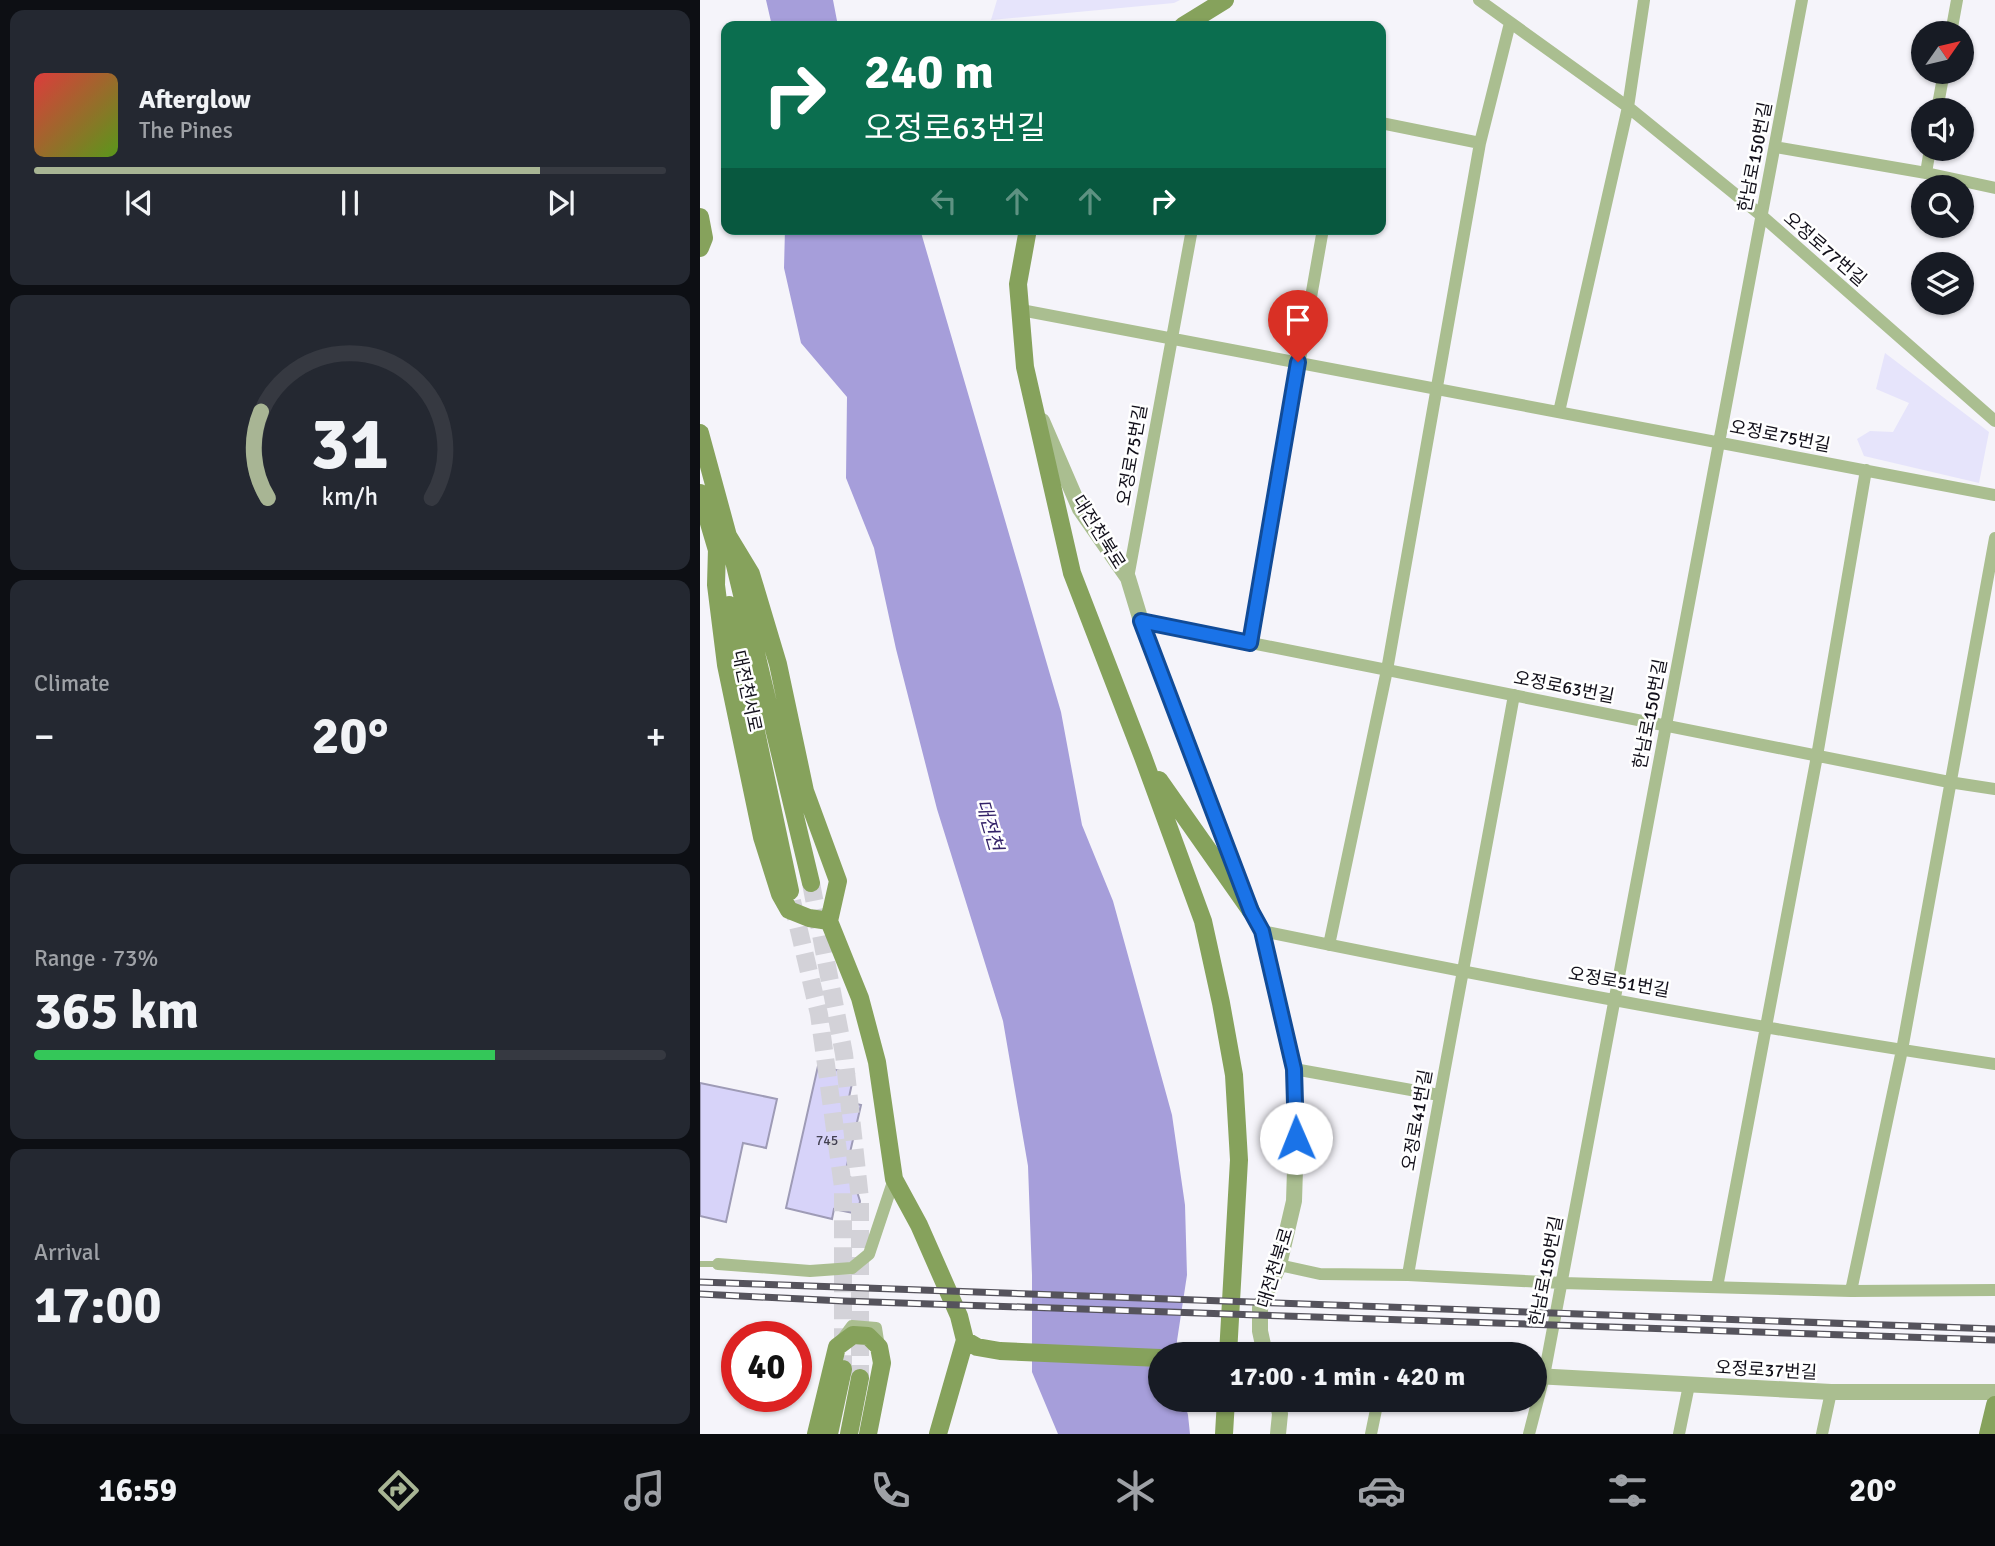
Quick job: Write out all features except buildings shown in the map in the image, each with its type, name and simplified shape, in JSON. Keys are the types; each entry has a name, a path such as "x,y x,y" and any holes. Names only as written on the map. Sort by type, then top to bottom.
{"main road":[{"path":"1191,21 1225,0"},
{"path":"700,217 704,238 700,248"},
{"name":"대전천북로","path":"1027,235 1018,284 1025,367 1031,397"},
{"path":"1031,397 1072,573 1203,921 1221,1003 1234,1075 1239,1160 1229,1342"},
{"path":"700,433 722,542 811,883"},
{"name":"대전천서로","path":"700,493 722,542 790,891"},
{"path":"722,542 716,585 726,665 762,837 780,894 789,910 809,918 829,921"},
{"path":"722,542 751,574 778,664 805,791 838,881 829,921 860,998 877,1062 894,1179 919,1225 959,1316 965,1340 938,1434"},
{"path":"1143,757 1251,911"},
{"path":"816,1434 837,1347 853,1335 868,1336 879,1347 882,1363 868,1434"},
{"path":"965,1340 976,1347 1000,1351 1148,1357"},
{"path":"829,1434 844,1368"},
{"path":"849,1434 860,1378"},
{"path":"1989,1434 1995,1407"},
{"path":"874,1409 878,1434"},
{"path":"1224,1434 1225,1412"}],"street":[{"name":"오정로77번길","path":"1479,0 1628,107 1762,216 1995,421"},
{"path":"1559,412 1628,107 1644,0"},
{"name":"한남로150번길","path":"1547,1344 1562,1283 1802,0"},
{"path":"1953,21 1957,0"},
{"path":"1329,945 1387,670 1480,143 1510,23"},
{"path":"1386,124 1480,143"},
{"path":"1775,147 1926,173 1995,188"},
{"path":"1926,173 1928,161"},
{"name":"오정로75번길","path":"1128,578 1191,235"},
{"path":"1250,643 1322,235"},
{"name":"오정로75번길","path":"1021,310 1995,495"},
{"name":"대전천북로","path":"1031,397 1080,509 1128,578 1141,621 1251,911 1262,931 1294,1069 1296,1138 1294,1201 1279,1265 1260,1308 1262,1342"},
{"path":"1717,1287 1817,756 1866,471"},
{"path":"1851,1291 1902,1050 1995,538"},
{"name":"오정로63번길","path":"1141,621 1995,789"},
{"path":"1464,971 1514,695"},
{"name":"오정로51번길","path":"1262,931 1615,999 1995,1064"},
{"name":"오정로41번길","path":"1408,1275 1464,971"},
{"path":"1294,1069 1439,1096"},
{"path":"718,1264 810,1271 852,1268 869,1254 894,1179"},
{"path":"1279,1265 1320,1274 1408,1275 1562,1283 1851,1291 1995,1290"},
{"name":"오정로37번길","path":"1547,1376 1830,1392 1995,1392"},
{"path":"1679,1434 1689,1385"},
{"path":"1822,1434 1830,1392"},
{"path":"1278,1434 1280,1412"},
{"path":"1371,1434 1376,1412"},
{"name":"한남로150번길","path":"1530,1434 1533,1412"}],"lane":[{"path":"700,1264 718,1264"},
{"path":"1995,1407 1995,1427"}],"shaded area":[{"path":"997,0 1180,0 1174,3 991,20"},
{"path":"1885,353 1989,432 1979,483 1864,456 1857,439 1870,431 1893,432 1909,403 1876,389"}],"water":[{"path":"766,0 833,0 837,21 771,21"},
{"name":"대전천","path":"785,235 922,235 1061,712 1082,825 1113,901 1172,1115 1185,1205 1187,1275 1177,1342 1148,1342 1148,1412 1187,1412 1190,1434 1058,1434 1032,1372 1028,1166 1003,1021 937,809 896,649 874,548 846,478 847,397 801,343 784,268"}],"tunnel":[{"path":"811,883 844,1054 860,1199 860,1378"},
{"path":"792,901 819,1014 843,1187 843,1369"}],"railway":[{"path":"700,1282 1995,1329"},
{"path":"700,1294 1995,1340"}],"route":[{"path":"1296,1138 1294,1069 1262,931 1251,911 1141,621 1250,643 1298,362"}]}
